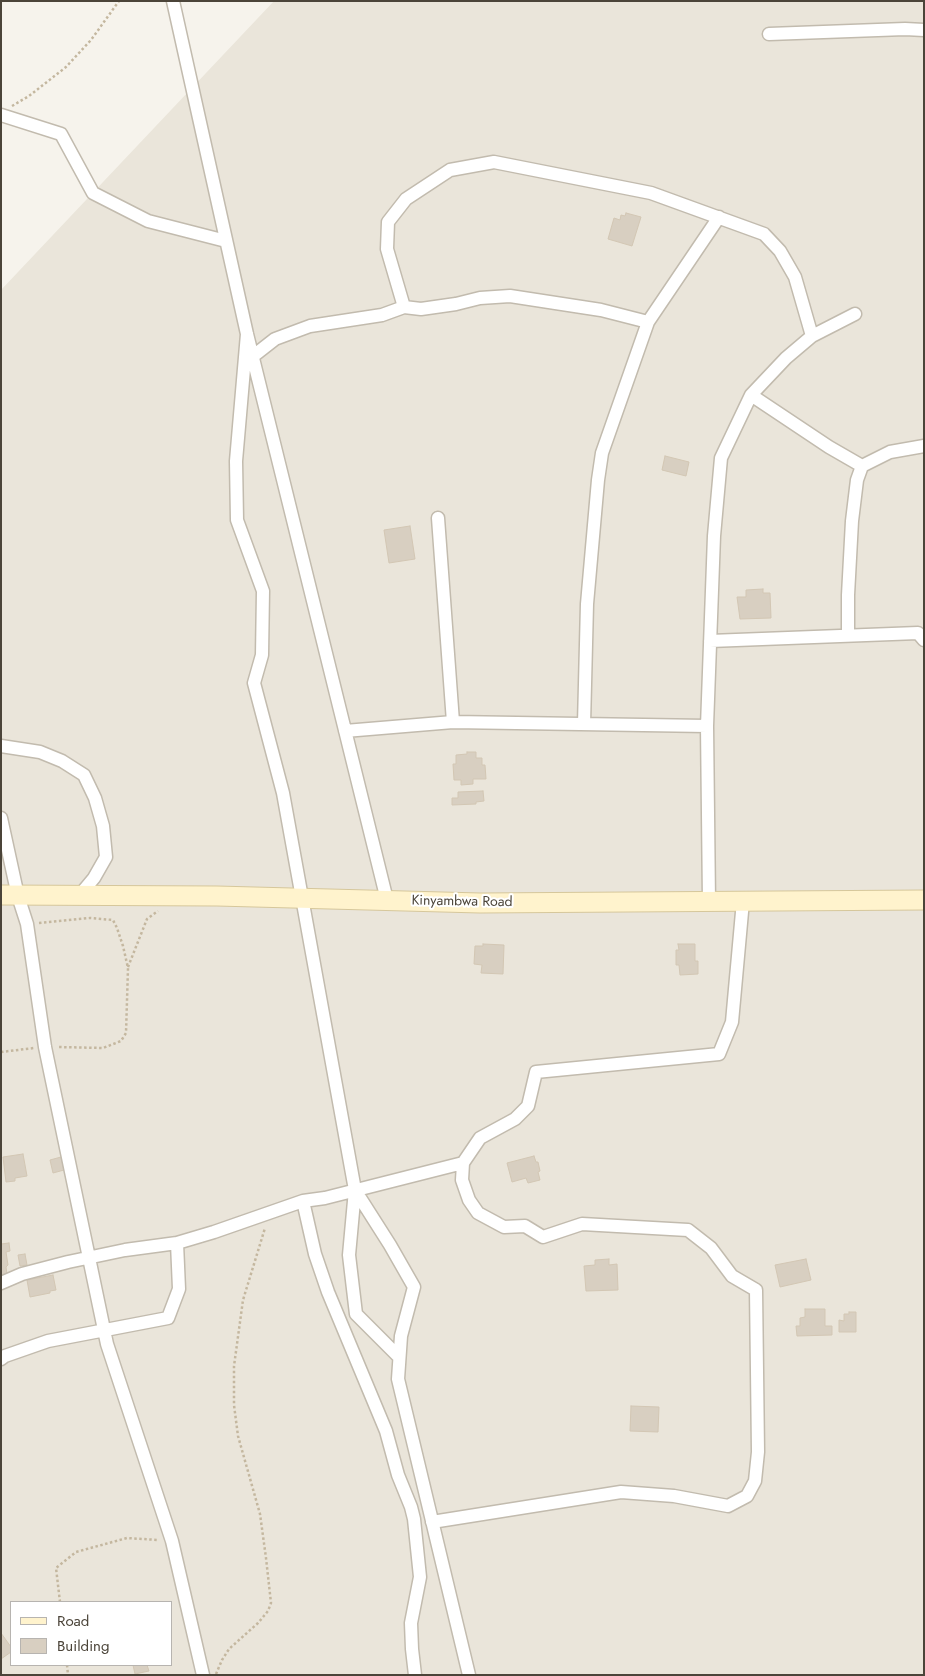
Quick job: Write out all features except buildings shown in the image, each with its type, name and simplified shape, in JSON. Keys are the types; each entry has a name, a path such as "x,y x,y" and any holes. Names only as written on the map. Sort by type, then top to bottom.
{"street":[{"path":"173,1 252,357 387,900"},
{"path":"769,34 904,29 924,30"},
{"path":"5,112 61,134 93,194 148,221 226,241"},
{"path":"404,308 387,249 388,222 406,199 450,170 494,162 651,193 764,234 780,251 796,277 812,336"},
{"path":"584,724 587,604 602,453 648,322 718,217"},
{"path":"252,357 275,339 310,326 382,315 404,308 421,310 480,298 510,296 601,310 648,322"},
{"path":"710,902 707,726 714,536 721,458 751,395 786,358 812,336 855,314"},
{"path":"247,334 236,461 237,520 263,591 262,655 254,683 283,793 354,1190 349,1255 356,1314 400,1357"},
{"path":"751,395 828,447 862,466"},
{"path":"848,635 852,521 857,480 862,466 890,452 924,446"},
{"path":"438,518 453,722"},
{"path":"710,641 918,633 924,640"},
{"path":"345,731 453,722 707,726"},
{"path":"1,746 40,752 84,775 95,798 103,826 106,857 94,878 79,896"},
{"path":"1,818 10,896 28,924 45,1047 107,1344 172,1541 203,1675"},
{"name":"Kinyambwa Road","path":"10,896 178,896 480,903 924,900"},
{"path":"432,1522 621,1492 674,1496 728,1506 747,1496 755,1481 758,1452 756,1290 732,1276 711,1248 688,1230 582,1224 543,1237 526,1226 504,1227 478,1213 469,1200 462,1180 463,1163 480,1138 515,1119 528,1106 536,1072 719,1054 732,1022 744,901"},
{"path":"1,1283 22,1274 89,1258 125,1250 177,1243 303,1201 325,1198 463,1163"},
{"path":"354,1190 390,1245 414,1288 401,1336 398,1378 469,1675"},
{"path":"303,1201 315,1254 328,1292 386,1431 398,1475 414,1520 420,1577 411,1623 415,1675"},
{"path":"1,1358 48,1341 168,1318 179,1289 177,1243"}],"path":[{"path":"5,112 66,67 90,40 119,1"},
{"path":"128,968 147,919 178,896"},
{"path":"1,1052 45,1047 103,1048 121,1041 126,1033 128,968 123,946 113,920 90,918 28,924"},
{"path":"216,1675 229,1649 258,1623 271,1603 260,1514 238,1436 234,1405 234,1366 243,1300 271,1212"},
{"path":"60,1601 56,1568 76,1552 127,1538 172,1541"}],"shaded area":[{"path":"274,1 924,1 924,1675 1,1675 1,290"}]}
